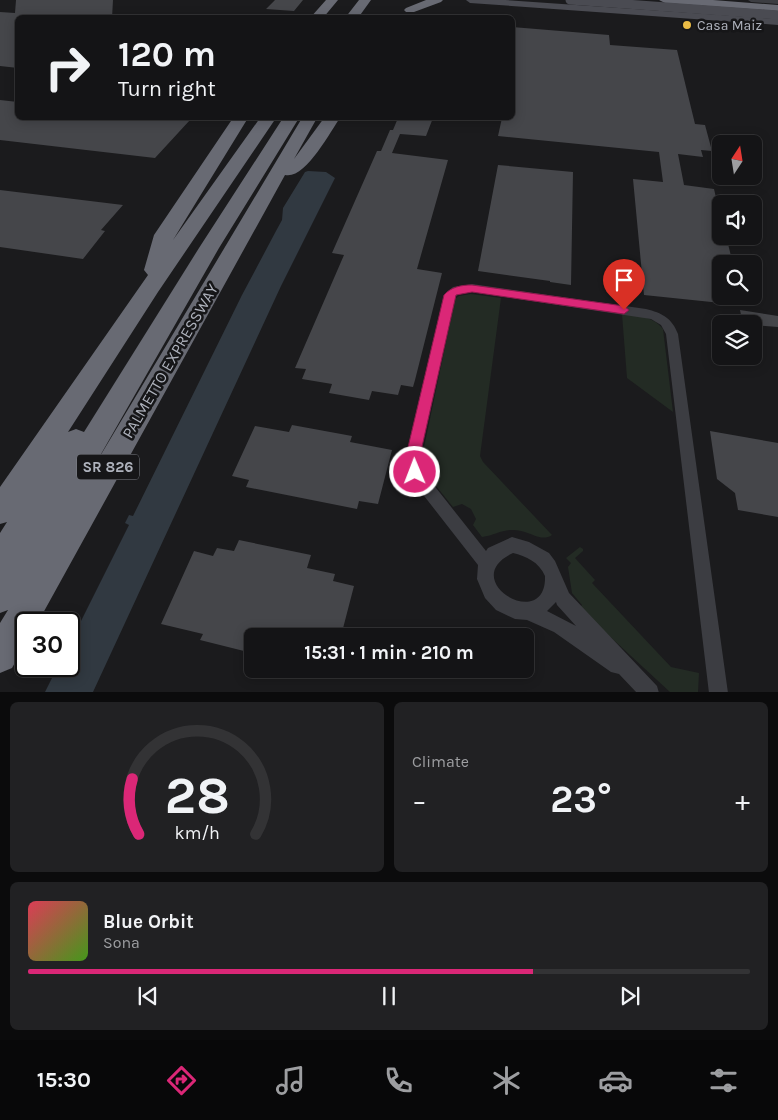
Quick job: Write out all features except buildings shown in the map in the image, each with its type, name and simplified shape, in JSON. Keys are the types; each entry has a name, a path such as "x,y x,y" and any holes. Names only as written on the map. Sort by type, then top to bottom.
{"highway":[{"path":"319,15 332,0"},
{"path":"344,15 356,0"},
{"path":"353,15 365,0"},
{"path":"360,15 372,0"},
{"path":"407,14 418,0"},
{"path":"407,14 437,0"},
{"path":"665,0 778,13"},
{"path":"150,287 164,235 239,120"},
{"path":"0,511 150,287 267,120"},
{"path":"0,560 280,120"},
{"path":"0,597 209,248 290,120"},
{"name":"PALMETTO EXPRESSWAY","path":"0,656 308,120"},
{"path":"271,184 301,162 331,120"}],"main road":[{"path":"470,0 648,5 778,13"},
{"path":"520,0 778,13"},
{"path":"570,0 778,13"},
{"path":"597,0 778,22"},
{"path":"615,0 778,13"}],"street":[{"path":"751,0 778,2"},
{"path":"486,563 419,478 412,460 450,295 457,290 472,288 646,313 661,318 670,326 672,334 719,692"},
{"path":"636,678 560,626 526,612 504,606 487,587 484,575 486,563 492,554 501,548 512,545 524,546 535,551 544,560 552,573 563,599 650,692"},
{"path":"526,612 539,608 549,599 553,586 552,573"}],"shaded area":[{"path":"305,172 326,172 335,178 281,286 93,692 45,692 52,677 80,677 80,623 129,525 125,523 129,515 133,516 242,295 282,220 283,208"},
{"path":"471,294 501,298 480,456 483,462 552,535 548,537 544,538 521,531 510,530 482,537 473,525 476,519 471,509 462,504 453,507 424,471 421,462 455,299 459,296"},
{"path":"622,314 650,319 663,329 673,412 627,378"},
{"path":"580,547 583,551 575,558 595,580 592,583 671,667 699,673 698,692 670,692 579,608 582,605 572,593 568,567 571,563 566,558"}],"place":[{"name":"Casa Maiz","path":"687,25"}],"route":[{"path":"415,472 412,460 450,295 453,292 463,288 472,288 624,310"}]}
